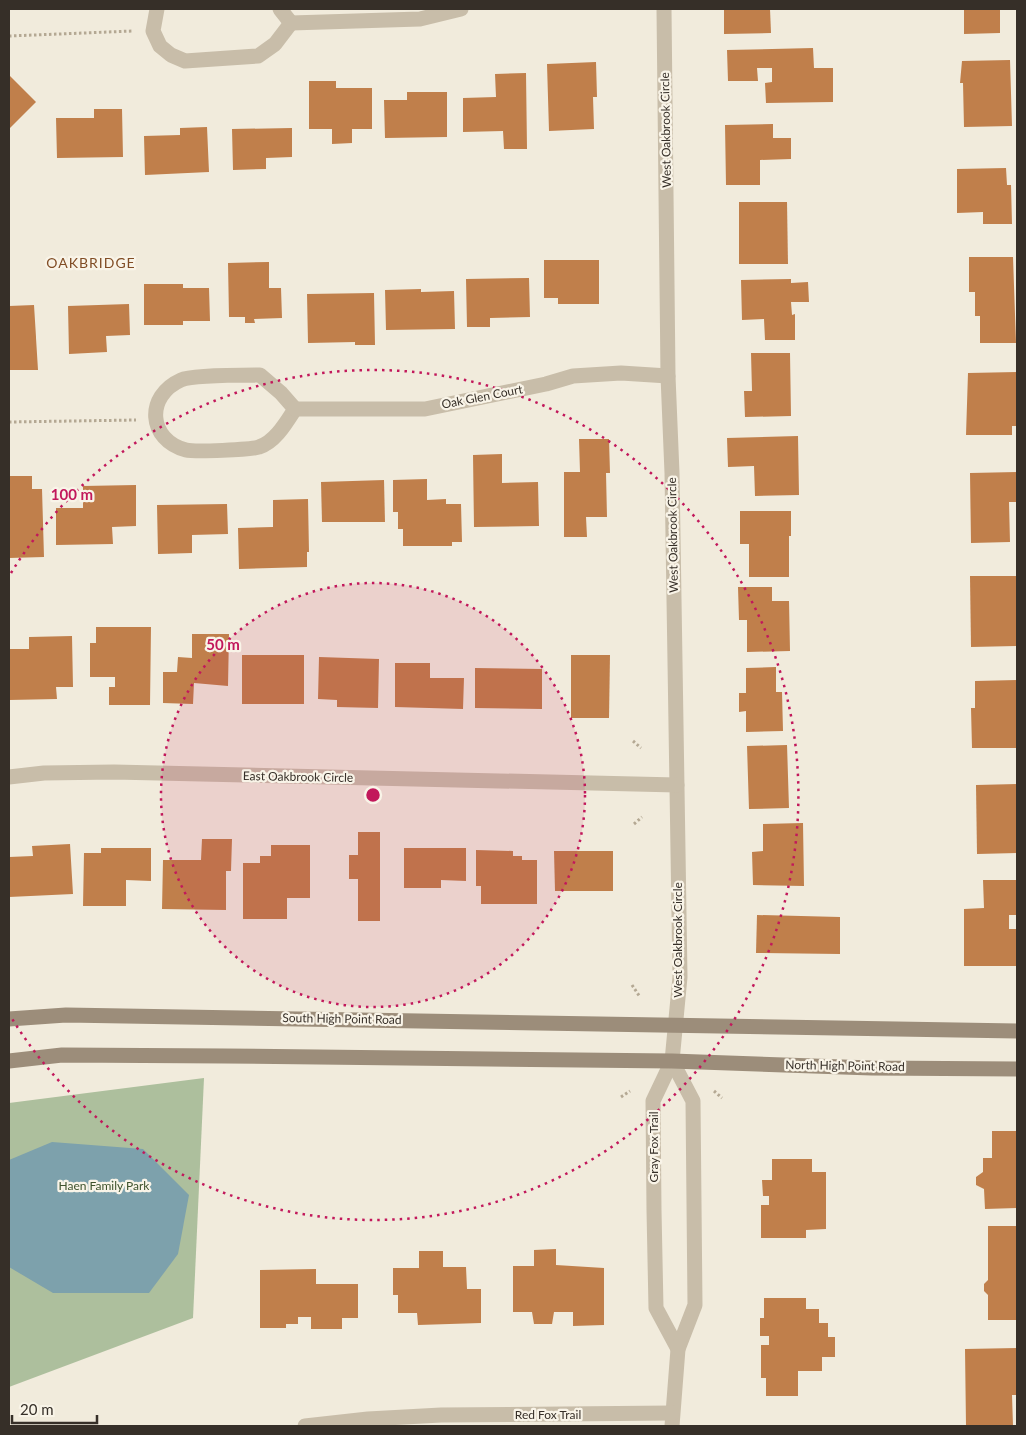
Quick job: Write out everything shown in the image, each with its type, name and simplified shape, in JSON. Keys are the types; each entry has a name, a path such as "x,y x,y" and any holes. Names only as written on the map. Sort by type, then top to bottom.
{"street":[{"path":"157,9 153,31 160,46 171,55 186,61 258,56 275,44 291,23"},
{"path":"280,9 291,23"},
{"path":"291,23 420,18 461,9"},
{"name":"West Oakbrook Circle","path":"664,9 668,376 672,473 680,977 672,1061"},
{"name":"Oak Glen Court","path":"295,410 425,409 546,384 573,376 621,373 668,376"},
{"path":"260,374 281,392 295,410 277,435 259,447 187,450 172,443 160,432 156,420 157,400 168,387 183,379 260,374"},
{"name":"East Oakbrook Circle","path":"9,777 114,772 677,785"},
{"name":"South High Point Road","path":"9,1019 66,1015 676,1024"},
{"path":"676,1024 1017,1031"},
{"path":"9,1061 62,1055 672,1061 693,1101 695,1305 678,1349 672,1420"},
{"name":"North High Point Road","path":"672,1061 872,1068 1017,1069"},
{"name":"Gray Fox Trail","path":"672,1061 653,1101 656,1308 678,1349"},
{"name":"Red Fox Trail","path":"305,1426 368,1419 441,1415 672,1420"}],"path":[{"path":"9,36 153,31"},
{"path":"9,422 156,420"},
{"path":"633,741 641,748"},
{"path":"634,824 642,817"},
{"path":"632,985 640,997"},
{"path":"622,1097 630,1091"},
{"path":"714,1091 722,1098"}],"green space":[{"name":"Haen Family Park","path":"204,1078 193,1318 9,1387 9,1103"}],"water":[{"path":"52,1142 143,1149 189,1195 178,1254 149,1293 53,1293 9,1267 9,1160"}],"building":[{"path":"724,9 770,9 771,33 724,34"},
{"path":"964,9 1000,9 1000,33 964,34"},
{"path":"813,48 814,68 833,68 833,102 766,103 765,83 772,82 772,68 757,68 758,81 728,81 727,50"},
{"path":"1010,60 1012,126 964,127 963,83 960,83 962,61"},
{"path":"596,62 597,97 593,97 594,129 549,131 547,64"},
{"path":"526,73 527,149 504,149 503,131 463,132 463,98 496,97 495,74"},
{"path":"9,75 36,102 9,129"},
{"path":"309,81 336,81 336,88 372,88 372,129 352,129 352,143 332,144 332,129 309,129"},
{"path":"407,92 447,92 447,137 385,138 384,100 407,100"},
{"path":"94,109 122,109 123,157 57,158 56,118 94,118"},
{"path":"773,124 773,138 791,138 791,159 760,160 760,185 726,185 725,125"},
{"path":"207,127 209,172 145,175 144,136 180,135 180,128"},
{"path":"292,128 292,157 266,158 266,169 233,170 232,129"},
{"path":"1006,168 1007,185 1011,185 1012,224 983,224 983,212 957,213 957,169"},
{"path":"739,202 787,202 788,264 739,264"},
{"path":"969,257 1013,257 1016,343 980,343 980,316 975,316 975,292 969,292"},
{"path":"544,260 599,260 599,304 558,304 558,298 544,298"},
{"path":"269,262 269,288 281,288 282,318 254,319 255,323 245,323 245,317 229,317 228,263"},
{"path":"529,278 530,317 490,318 490,327 467,327 466,279"},
{"path":"791,279 791,283 808,282 809,302 791,302 792,315 795,314 795,340 765,340 764,319 742,320 741,280"},
{"path":"144,284 183,284 183,288 209,288 210,321 183,321 183,325 144,325"},
{"path":"421,289 421,292 454,291 455,329 386,330 385,290"},
{"path":"374,293 375,345 355,345 355,342 308,343 307,294"},
{"path":"129,304 130,335 106,336 107,352 69,354 68,306"},
{"path":"34,305 38,370 9,370 9,306"},
{"path":"751,353 790,353 791,416 745,417 744,391 752,391"},
{"path":"1017,372 1017,426 1012,426 1012,435 966,435 968,373"},
{"path":"798,436 799,495 755,496 754,466 728,467 727,438"},
{"path":"579,439 609,439 610,473 606,473 607,517 586,517 587,537 564,537 564,472 580,472"},
{"path":"502,454 502,483 538,482 539,526 474,527 473,455"},
{"path":"1017,472 1017,502 1009,502 1010,542 971,543 970,473"},
{"path":"10,476 32,476 32,489 42,489 44,557 9,558"},
{"path":"427,479 427,500 446,499 446,504 461,504 462,542 452,542 452,546 403,546 403,529 398,529 398,512 393,512 393,480"},
{"path":"384,480 385,522 322,522 321,482"},
{"path":"136,485 136,526 112,527 113,544 56,545 56,508 83,508 83,486"},
{"path":"308,499 309,552 307,552 307,567 239,569 238,528 273,527 273,500"},
{"path":"227,504 228,534 192,535 192,553 158,554 157,505"},
{"path":"740,511 791,511 789,577 749,577 749,544 740,544"},
{"path":"970,576 1017,576 1016,646 971,647"},
{"path":"738,587 772,587 772,601 789,601 790,651 747,652 747,620 739,620"},
{"path":"96,627 151,627 150,705 109,705 109,687 115,687 115,677 90,677 90,643 96,643"},
{"path":"192,634 229,634 228,686 194,683 193,704 163,703 163,672 177,672 178,657 192,658"},
{"path":"72,636 73,687 56,687 57,699 9,700 9,649 29,649 29,637"},
{"path":"242,655 304,655 304,704 242,704"},
{"path":"571,655 610,655 609,718 571,718"},
{"path":"319,657 379,659 378,708 337,707 337,700 318,699"},
{"path":"395,663 430,663 430,678 464,678 463,709 395,707"},
{"path":"776,667 776,692 782,692 783,731 746,732 746,711 739,712 739,693 746,693 746,668"},
{"path":"475,668 542,669 542,709 475,708"},
{"path":"1017,680 1017,748 972,748 971,708 975,708 975,681"},
{"path":"787,745 789,808 749,809 747,746"},
{"path":"1017,784 1017,853 977,854 976,785"},
{"path":"803,823 804,886 753,885 752,852 763,851 763,824"},
{"path":"358,832 380,832 380,921 358,921 358,879 349,879 349,855 358,855"},
{"path":"202,839 232,839 231,871 226,871 226,910 162,909 163,860 201,860"},
{"path":"70,844 73,894 9,897 9,857 33,856 32,846"},
{"path":"271,845 310,845 310,898 287,898 287,919 243,919 243,863 260,863 260,856 271,856"},
{"path":"101,848 151,848 151,881 126,880 126,906 83,906 84,853 101,853"},
{"path":"404,848 466,848 466,881 441,880 441,888 404,888"},
{"path":"476,850 513,851 513,856 522,856 522,860 537,860 537,904 481,904 481,886 476,886"},
{"path":"554,851 613,851 613,891 555,891"},
{"path":"983,880 1017,880 1017,915 1009,915 1009,929 1017,929 1017,966 964,966 964,909 984,908"},
{"path":"757,915 840,917 840,954 756,953"},
{"path":"992,1131 1017,1131 1017,1208 985,1209 984,1189 976,1185 976,1177 983,1172 983,1158 992,1158"},
{"path":"772,1159 812,1159 812,1172 826,1172 826,1229 806,1230 806,1238 761,1238 761,1205 769,1205 769,1196 763,1196 762,1180 772,1180"},
{"path":"988,1226 1017,1226 1017,1320 988,1320 988,1295 984,1291 984,1284 988,1280"},
{"path":"556,1249 556,1265 604,1268 604,1325 573,1326 573,1312 554,1312 552,1324 534,1324 532,1312 513,1312 513,1266 534,1266 534,1250"},
{"path":"419,1251 443,1251 443,1267 466,1267 467,1289 481,1289 481,1323 418,1325 417,1313 398,1313 398,1295 393,1295 393,1268 419,1268"},
{"path":"316,1269 316,1284 358,1284 358,1318 342,1318 342,1329 311,1329 311,1317 298,1317 298,1324 286,1324 286,1328 260,1328 260,1270"},
{"path":"764,1298 806,1298 806,1309 819,1309 819,1323 828,1323 828,1337 835,1337 835,1357 822,1357 822,1371 798,1371 798,1396 766,1396 766,1378 761,1378 761,1345 769,1345 769,1336 760,1336 760,1318 764,1318"},
{"path":"1017,1348 1017,1395 1012,1395 1013,1426 966,1426 965,1349"}],"district":[{"name":"OAKBRIDGE","path":"91,263"}]}
